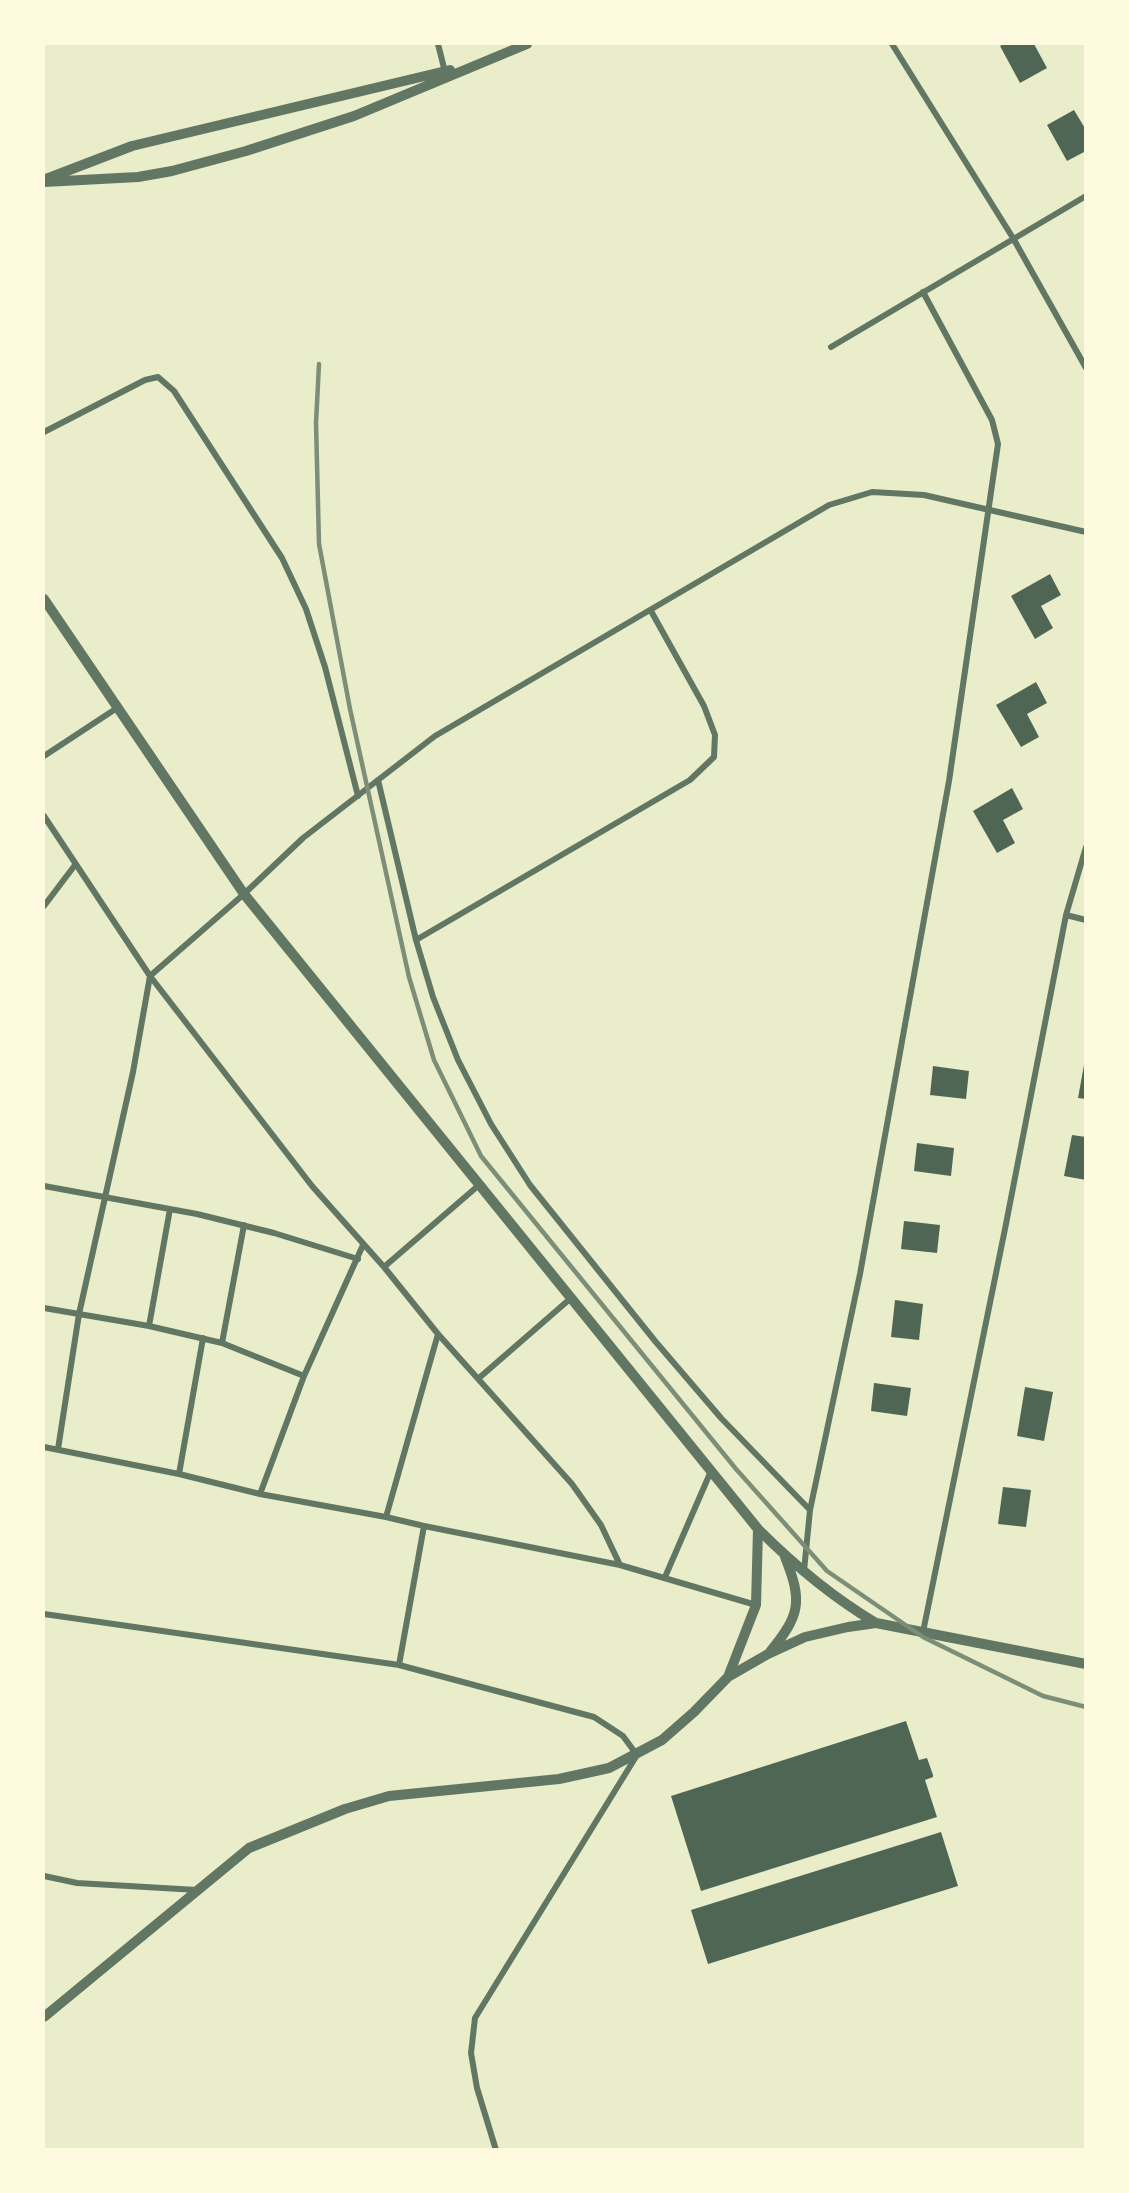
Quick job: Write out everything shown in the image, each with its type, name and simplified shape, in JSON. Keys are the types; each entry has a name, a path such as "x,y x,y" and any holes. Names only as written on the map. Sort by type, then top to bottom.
{"street":[{"path":"438,44 445,72"},
{"path":"44,181 138,177 172,171 246,151 354,116 527,44"},
{"path":"892,44 1013,238 1086,368"},
{"path":"44,181 96,158 132,146 482,62"},
{"path":"831,347 1086,196"},
{"path":"804,1572 810,1510 860,1274 949,781 998,444 992,420 923,291"},
{"path":"44,432 145,380 158,376 174,391 282,558 306,609 325,667 358,796"},
{"path":"58,1449 79,1314 133,1072 150,976 244,894 303,838 435,736 828,505 872,492 924,495 1086,532"},
{"path":"44,599 244,894 570,1298 758,1529 784,1555 831,1594 876,1623"},
{"path":"416,940 690,780 714,757 715,735 704,706 651,611"},
{"path":"44,756 117,708"},
{"path":"378,780 416,940 433,997 458,1060 491,1124 530,1185 721,1418 810,1510"},
{"path":"44,816 150,976 312,1186 384,1267 438,1334 480,1378 572,1484 601,1525 620,1565"},
{"path":"923,1632 1066,915 1086,847"},
{"path":"44,906 75,864"},
{"path":"1066,915 1086,920"},
{"path":"384,1267 479,1185"},
{"path":"44,1186 170,1209 244,1226 358,1259"},
{"path":"149,1326 170,1209"},
{"path":"222,1343 244,1226"},
{"path":"260,1494 304,1376 363,1245"},
{"path":"480,1378 570,1298"},
{"path":"44,1308 203,1338 222,1343 304,1376"},
{"path":"386,1517 438,1334"},
{"path":"179,1474 203,1338"},
{"path":"44,1447 179,1474 260,1494 386,1517 620,1565 756,1605"},
{"path":"666,1577 711,1471"},
{"path":"399,1665 424,1526"},
{"path":"728,1677 756,1605 758,1529"},
{"path":"768,1654 795,1616 795,1581 784,1555"},
{"path":"44,1614 399,1665 594,1718 623,1736 637,1755"},
{"path":"44,2017 249,1848 345,1809 389,1796 560,1779 609,1768 662,1740 694,1712 728,1677 768,1654 805,1637 876,1623 1086,1664"},
{"path":"496,2150 477,2088 471,2053 475,2018 637,1755"},
{"path":"44,1876 77,1883 197,1890"}],"building":[{"path":"1034,44 1047,68 1020,83 1000,46"},
{"path":"1074,110 1086,130 1086,151 1067,161 1047,125"},
{"path":"1050,574 1061,595 1041,606 1053,628 1035,639 1011,596"},
{"path":"1036,682 1047,703 1027,714 1039,737 1021,747 996,705"},
{"path":"1012,788 1023,809 1003,820 1015,843 997,853 973,811"},
{"path":"1084,1065 1086,1065 1086,1099 1078,1098"},
{"path":"933,1066 969,1071 966,1099 930,1095"},
{"path":"1072,1135 1086,1137 1086,1180 1064,1176"},
{"path":"917,1143 954,1148 951,1176 914,1171"},
{"path":"904,1221 940,1225 937,1253 901,1249"},
{"path":"895,1300 923,1304 919,1340 891,1337"},
{"path":"874,1383 911,1388 907,1416 871,1411"},
{"path":"1025,1387 1053,1392 1044,1441 1017,1436"},
{"path":"1003,1487 1031,1490 1026,1527 998,1524"},
{"path":"906,1721 919,1760 927,1758 933,1775 925,1780 937,1817 701,1891 671,1796"},
{"path":"941,1832 958,1886 708,1964 691,1910"}],"railway":[{"path":"319,364 316,423 319,544 350,709 409,977 434,1060 481,1156 736,1469 827,1571 923,1637 1043,1696 1086,1707"}]}
